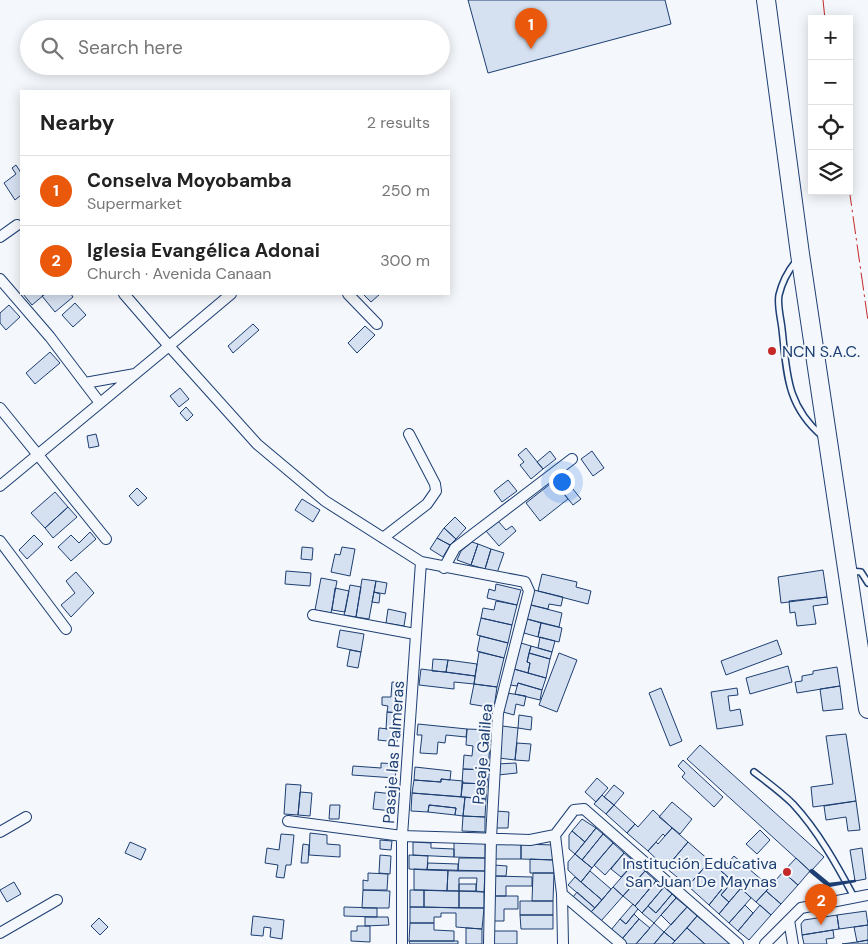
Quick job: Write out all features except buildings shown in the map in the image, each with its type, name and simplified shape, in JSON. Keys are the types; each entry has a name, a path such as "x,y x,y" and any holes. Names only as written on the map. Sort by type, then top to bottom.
{"highway":[{"path":"766,0 800,254 828,442 848,572 864,656 868,709"}],"street":[{"path":"0,238 17,226"},
{"path":"0,279 50,337 100,403"},
{"path":"125,295 168,346 257,444 325,502 421,562 444,568 455,548 572,459"},
{"path":"0,486 230,295"},
{"path":"349,295 377,324"},
{"path":"85,383 136,374"},
{"path":"0,408 106,539"},
{"path":"383,538 427,504 436,491 435,484 409,434"},
{"path":"0,540 66,629"},
{"name":"Pasaje las Palmeras","path":"402,944 402,836 421,562"},
{"name":"Pasaje Galilea","path":"444,568 525,582 529,591 498,713 491,838 489,944"},
{"path":"313,615 415,634"},
{"path":"288,821 402,836 530,840 555,835 574,810 578,808 590,812 738,944"},
{"path":"0,832 26,817"},
{"path":"555,835 562,894 563,944"},
{"path":"562,894 621,944"},
{"path":"765,944 801,908 868,895"},
{"path":"0,933 57,900"},
{"path":"789,920 793,944"}],"lane":[{"path":"800,254 787,274 779,297 787,377 790,393 799,412 828,442"},
{"path":"848,572 857,570 861,572 868,583"},
{"path":"754,772 792,803 808,822 855,897"}],"wall":[{"path":"812,870 829,884 855,881 828,886 810,871 812,870"}],"power":[{"path":"823,0 825,15"},
{"path":"850,195 868,321"}],"place":[{"name":"Conselva Moyobamba","path":"531,49"},
{"name":"NCN S.A.C.","path":"772,351"},
{"name":"Institución Educativa San Juan De Maynas","path":"787,872"},
{"name":"Iglesia Evangélica Adonai","path":"821,925"}]}
